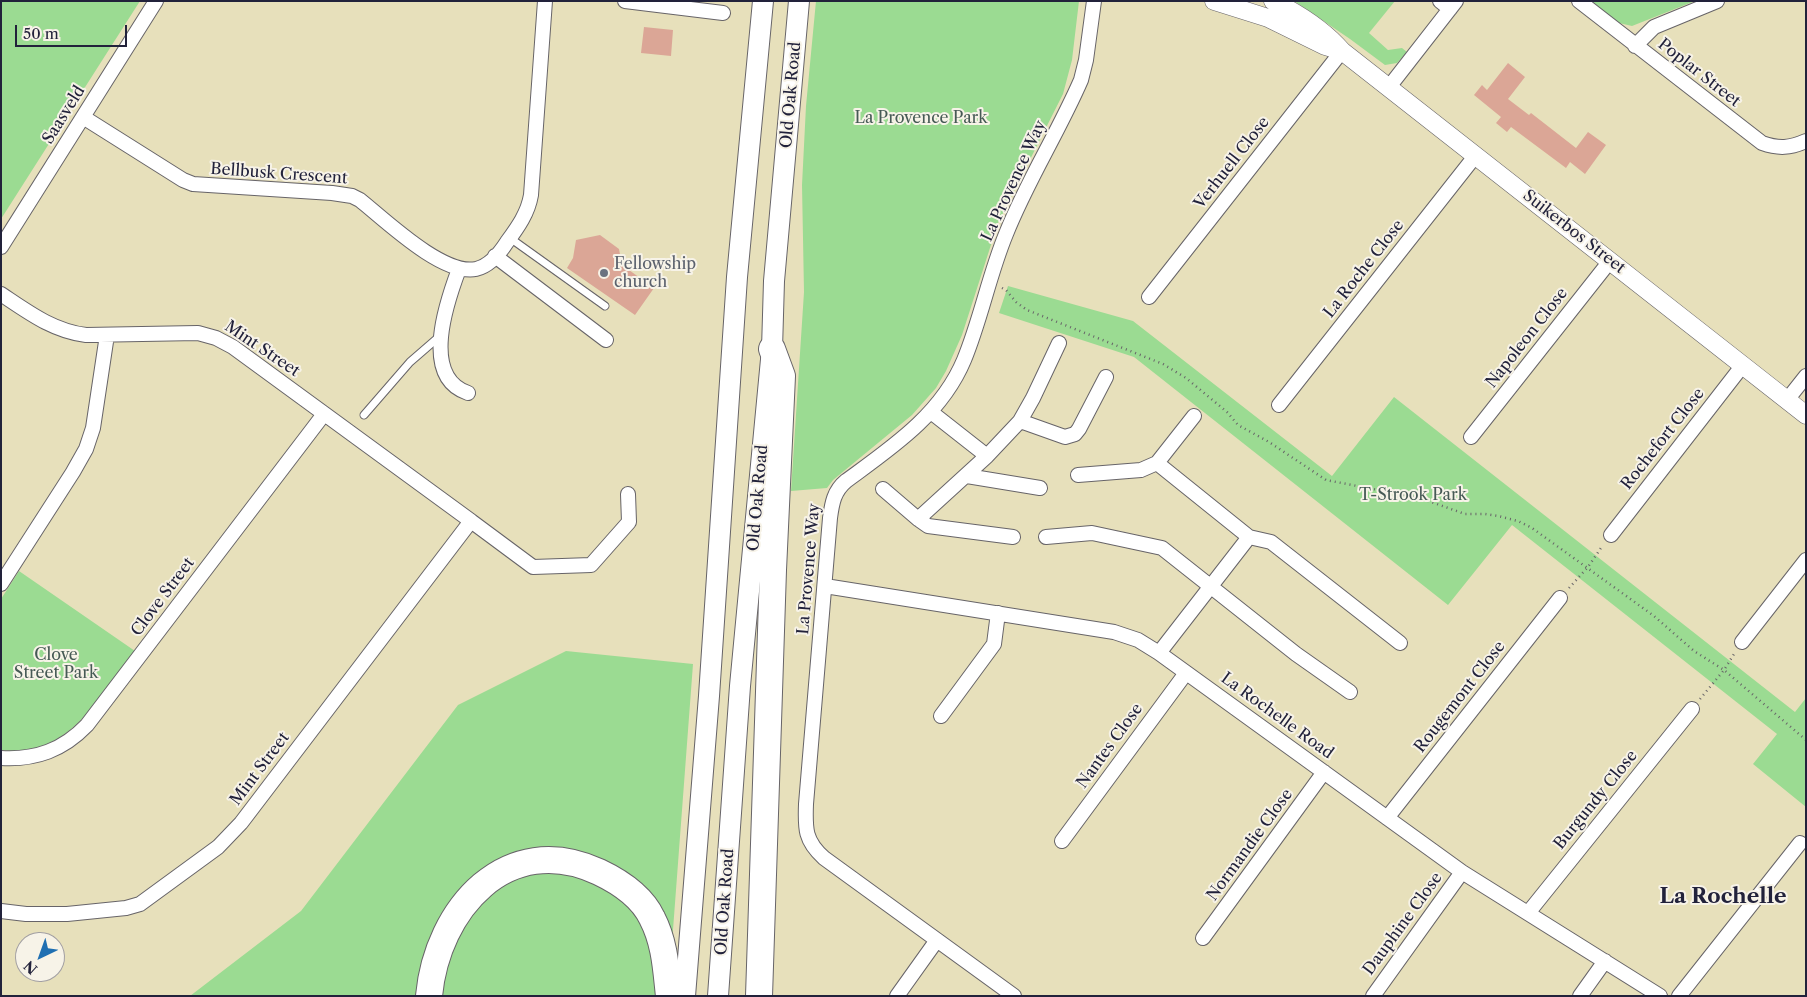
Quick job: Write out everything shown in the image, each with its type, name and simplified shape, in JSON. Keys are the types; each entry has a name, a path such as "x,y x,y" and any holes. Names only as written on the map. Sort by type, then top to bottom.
{"highway":[{"path":"759,996 773,570 782,376 772,349"},
{"path":"429,996 438,952 453,918 462,905 484,883 500,873 519,865 548,861 593,869 619,882 641,903 652,916 661,936 666,960 669,996"}],"main road":[{"name":"Old Oak Road","path":"685,996 709,696 737,277 763,1"},
{"name":"Old Oak Road","path":"718,996 740,686 772,349 774,280 799,1"}],"street":[{"name":"Saasveld","path":"1,247 156,1"},
{"name":"Bellbusk Crescent","path":"83,117 183,180 194,184 352,196 360,200 437,260 459,269 481,268 495,256 510,238 525,214 531,195 545,1"},
{"path":"625,1 723,13"},
{"name":"La Provence Way","path":"1014,996 824,858 812,845 807,836 805,829 806,804 832,502 837,490 846,481 905,437 931,412 949,388 963,362 1016,209 1081,80 1086,60 1094,1"},
{"name":"Suikerbos Street","path":"1214,1 1268,18 1325,46 1342,51"},
{"name":"Suikerbos Street","path":"1273,1 1330,37 1342,51 1806,415"},
{"name":"Poplar Street","path":"1578,1 1762,143 1782,148 1806,141"},
{"path":"1635,46 1654,27 1717,1"},
{"path":"1389,86 1449,4"},
{"name":"Verhuell Close","path":"1149,297 1342,51"},
{"name":"La Roche Close","path":"1279,405 1476,155"},
{"path":"495,256 606,340"},
{"name":"Napoleon Close","path":"1471,437 1610,261"},
{"path":"459,269 444,310 440,336 446,372 458,388 468,393"},
{"name":"Mint Street","path":"1,294 44,322 61,330 86,335 198,333 216,338 233,347 534,566 592,565 629,522 628,494"},
{"path":"1,584 86,449 92,428 107,335"},
{"path":"918,519 967,476 1020,421 1059,343"},
{"name":"Rochefort Close","path":"1611,536 1743,365"},
{"path":"1787,400 1806,376"},
{"path":"1020,421 1059,436 1065,437 1075,434 1083,424 1106,377"},
{"path":"931,412 987,456"},
{"name":"Clove Street","path":"1,758 24,758 47,753 65,744 84,729 324,414"},
{"path":"1078,475 1141,470 1157,463 1194,416"},
{"path":"1157,463 1249,537 1271,542 1400,643"},
{"path":"967,476 1040,488"},
{"path":"883,489 918,519 933,528 1014,537"},
{"name":"Mint Street","path":"1,911 26,914 67,914 133,906 148,899 218,847 241,823 472,521"},
{"path":"1046,537 1092,533 1158,546 1296,654 1350,692"},
{"path":"1159,653 1249,537"},
{"path":"1742,642 1806,560"},
{"name":"La Rochelle Road","path":"825,586 1122,634 1138,640 1159,653 1462,872 1660,996"},
{"name":"Rougemont Close","path":"1387,818 1560,598"},
{"path":"941,716 994,644 998,613"},
{"name":"Nantes Close","path":"1062,841 1186,673"},
{"name":"Burgundy Close","path":"1528,913 1692,709"},
{"name":"Normandie Close","path":"1203,938 1324,772"},
{"path":"1679,996 1800,843"},
{"name":"Dauphine Close","path":"1373,996 1462,872"},
{"path":"896,996 938,940"},
{"path":"1580,996 1605,961"}],"lane":[{"path":"510,238 605,306"},
{"path":"364,415 410,362 440,336"}],"path":[{"path":"990,283 1006,290 1016,302 1027,310 1163,364 1186,378 1213,400 1238,425 1269,442 1326,480 1420,498 1465,514 1485,514 1518,521 1532,528 1654,616 1694,651 1724,670 1806,740"},
{"path":"1560,598 1588,567 1611,536"},
{"path":"1692,709 1724,670 1742,642"}],"green space":[{"path":"1,1 140,1 1,219"},
{"name":"La Provence Park","path":"816,1 1079,1 1072,60 1063,94 998,223 962,335 946,371 936,388 912,415 833,480 827,488 791,491 804,292 802,185 806,106"},
{"path":"1294,1 1395,1 1369,33 1388,50 1402,48 1407,52 1397,63 1385,65"},
{"path":"1591,1 1695,1 1632,26 1619,23"},
{"name":"T-Strook Park","path":"1008,286 1133,321 1332,476 1394,397 1795,712 1806,698 1806,807 1753,764 1777,734 1512,525 1448,605 1134,357 999,313"},
{"name":"Clove Street Park","path":"19,571 135,651 95,705 63,735 45,745 24,750 1,750 1,599"},
{"path":"566,651 693,664 668,996 190,996 301,911 458,705"}],"building":[{"path":"644,27 673,30 671,56 641,53"},
{"path":"1508,63 1525,77 1508,99 1529,115 1531,113 1576,148 1588,132 1606,145 1585,174 1570,162 1566,168 1511,127 1507,132 1496,123 1501,117 1474,95 1482,85 1487,90"},
{"name":"Fellowship church","path":"600,235 619,249 622,265 654,288 635,315 567,268 573,258 576,240"}],"place":[{"name":"Fellowship church","path":"604,273"}],"district":[{"name":"La Rochelle","path":"1723,897"}]}
